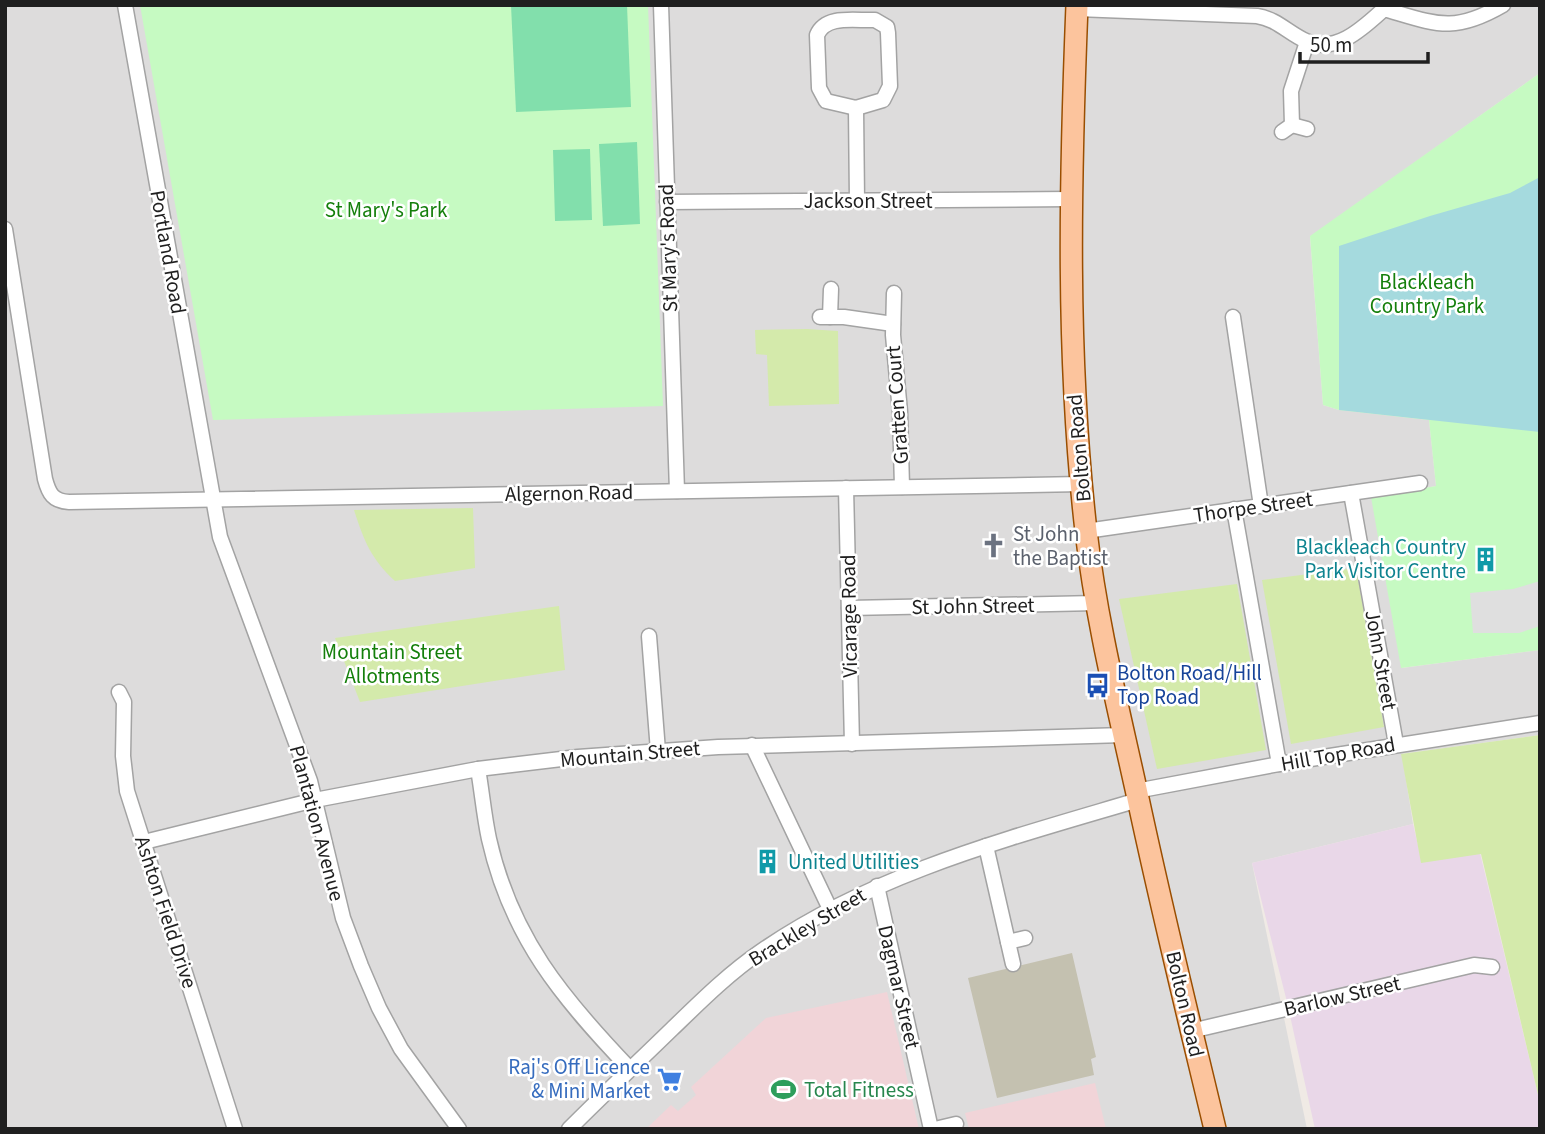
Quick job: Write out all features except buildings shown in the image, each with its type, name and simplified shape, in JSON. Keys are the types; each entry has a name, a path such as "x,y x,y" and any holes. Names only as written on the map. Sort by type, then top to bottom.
{"main road":[{"name":"Bolton Road","path":"1077,7 1070,199 1071,334 1086,531 1097,603 1124,735 1215,1129"}],"street":[{"name":"Portland Road","path":"125,5 212,499"},
{"name":"St Mary's Road","path":"661,5 677,491"},
{"path":"1077,7 1228,10 1269,18 1307,42 1331,43 1347,39 1384,7 1433,23 1452,26 1468,23 1503,5"},
{"path":"875,20 887,27 890,86 883,100 856,108 826,101 821,96 817,35 826,23 875,20"},
{"path":"1307,42 1291,91 1287,129 1307,129"},
{"path":"856,108 857,201"},
{"name":"Jackson Street","path":"667,202 1070,199"},
{"name":"Algernon Road","path":"5,229 46,479 50,494 56,499 69,502 1082,484"},
{"name":"Gratten Court","path":"831,289 825,317 893,324"},
{"name":"Gratten Court","path":"894,293 893,324 900,412 902,487"},
{"path":"1234,317 1261,506"},
{"path":"1222,358 1239,356"},
{"name":"Thorpe Street","path":"1086,531 1420,483"},
{"name":"Vicarage Road","path":"846,488 852,744"},
{"name":"John Street","path":"1350,493 1396,744"},
{"name":"Plantation Avenue","path":"212,499 220,537 310,781 343,918 379,1008 401,1049 459,1129"},
{"path":"1234,509 1279,764"},
{"name":"St John Street","path":"849,608 1097,603"},
{"path":"649,636 658,751"},
{"name":"Ashton Field Drive","path":"119,692 124,702 124,774 235,1129"},
{"name":"Hill Top Road","path":"1137,795 1279,764 1540,723"},
{"name":"Mountain Street","path":"144,842 314,800 478,769 578,757 752,746 1124,735"},
{"path":"752,746 830,909"},
{"path":"478,769 489,839 517,921 537,960 562,994 630,1069"},
{"name":"Brackley Street","path":"569,1129 734,971 784,936 830,909 928,864 1137,795"},
{"path":"986,846 1013,964"},
{"name":"Dagmar Street","path":"877,886 933,1129 956,1124"},
{"path":"1008,942 1025,938"},
{"name":"Barlow Street","path":"1191,1031 1474,965 1492,967"}],"shaded area":[{"path":"5,5 1540,5 1540,73 1310,237 1323,405 1339,410 1429,420 1436,486 1372,497 1402,668 1540,650 1540,735 1402,754 1413,824 1252,863 1307,1129 5,1129"},
{"path":"1540,581 1540,626 1519,633 1473,633 1470,593 1513,589"},
{"path":"1413,824 1422,862 1480,853 1540,1103 1540,1129 1315,1129 1252,863"},
{"path":"1072,953 1096,1057 1091,1059 1094,1075 997,1098 968,978"},
{"path":"887,992 919,1129 646,1129 671,1105 678,1111 696,1095 691,1087 766,1018"},
{"path":"1095,1083 1106,1129 969,1129 965,1113"}],"green space":[{"name":"St Mary's Park","path":"140,5 648,5 663,406 213,420"},
{"path":"511,5 627,5 631,107 516,112"},
{"name":"Blackleach Country Park","path":"1540,73 1540,650 1401,668 1371,497 1436,486 1429,420 1339,410 1323,405 1310,236"},
{"path":"637,142 640,224 603,226 599,144"},
{"path":"590,149 592,220 555,221 553,150"},
{"path":"755,330 838,331 839,404 769,406 767,355 756,354"},
{"path":"473,508 475,568 395,581 369,549 354,510"},
{"path":"1356,568 1384,727 1291,744 1262,580"},
{"path":"1237,584 1266,750 1157,769 1119,599"},
{"name":"Mountain Street Allotments","path":"559,606 565,670 360,702 335,638"},
{"path":"1540,735 1540,1103 1481,854 1421,863 1401,754"}],"water":[{"path":"1540,177 1540,432 1339,410 1339,246 1510,193"}],"place":[{"name":"St John the Baptist","path":"993,546"},
{"name":"Blackleach Country Park Visitor Centre","path":"1486,559"},
{"name":"Bolton Road/Hill Top Road","path":"1097,685"},
{"name":"United Utilities","path":"768,862"},
{"name":"Raj's Off Licence & Mini Market","path":"670,1079"},
{"name":"Total Fitness","path":"784,1090"}]}
